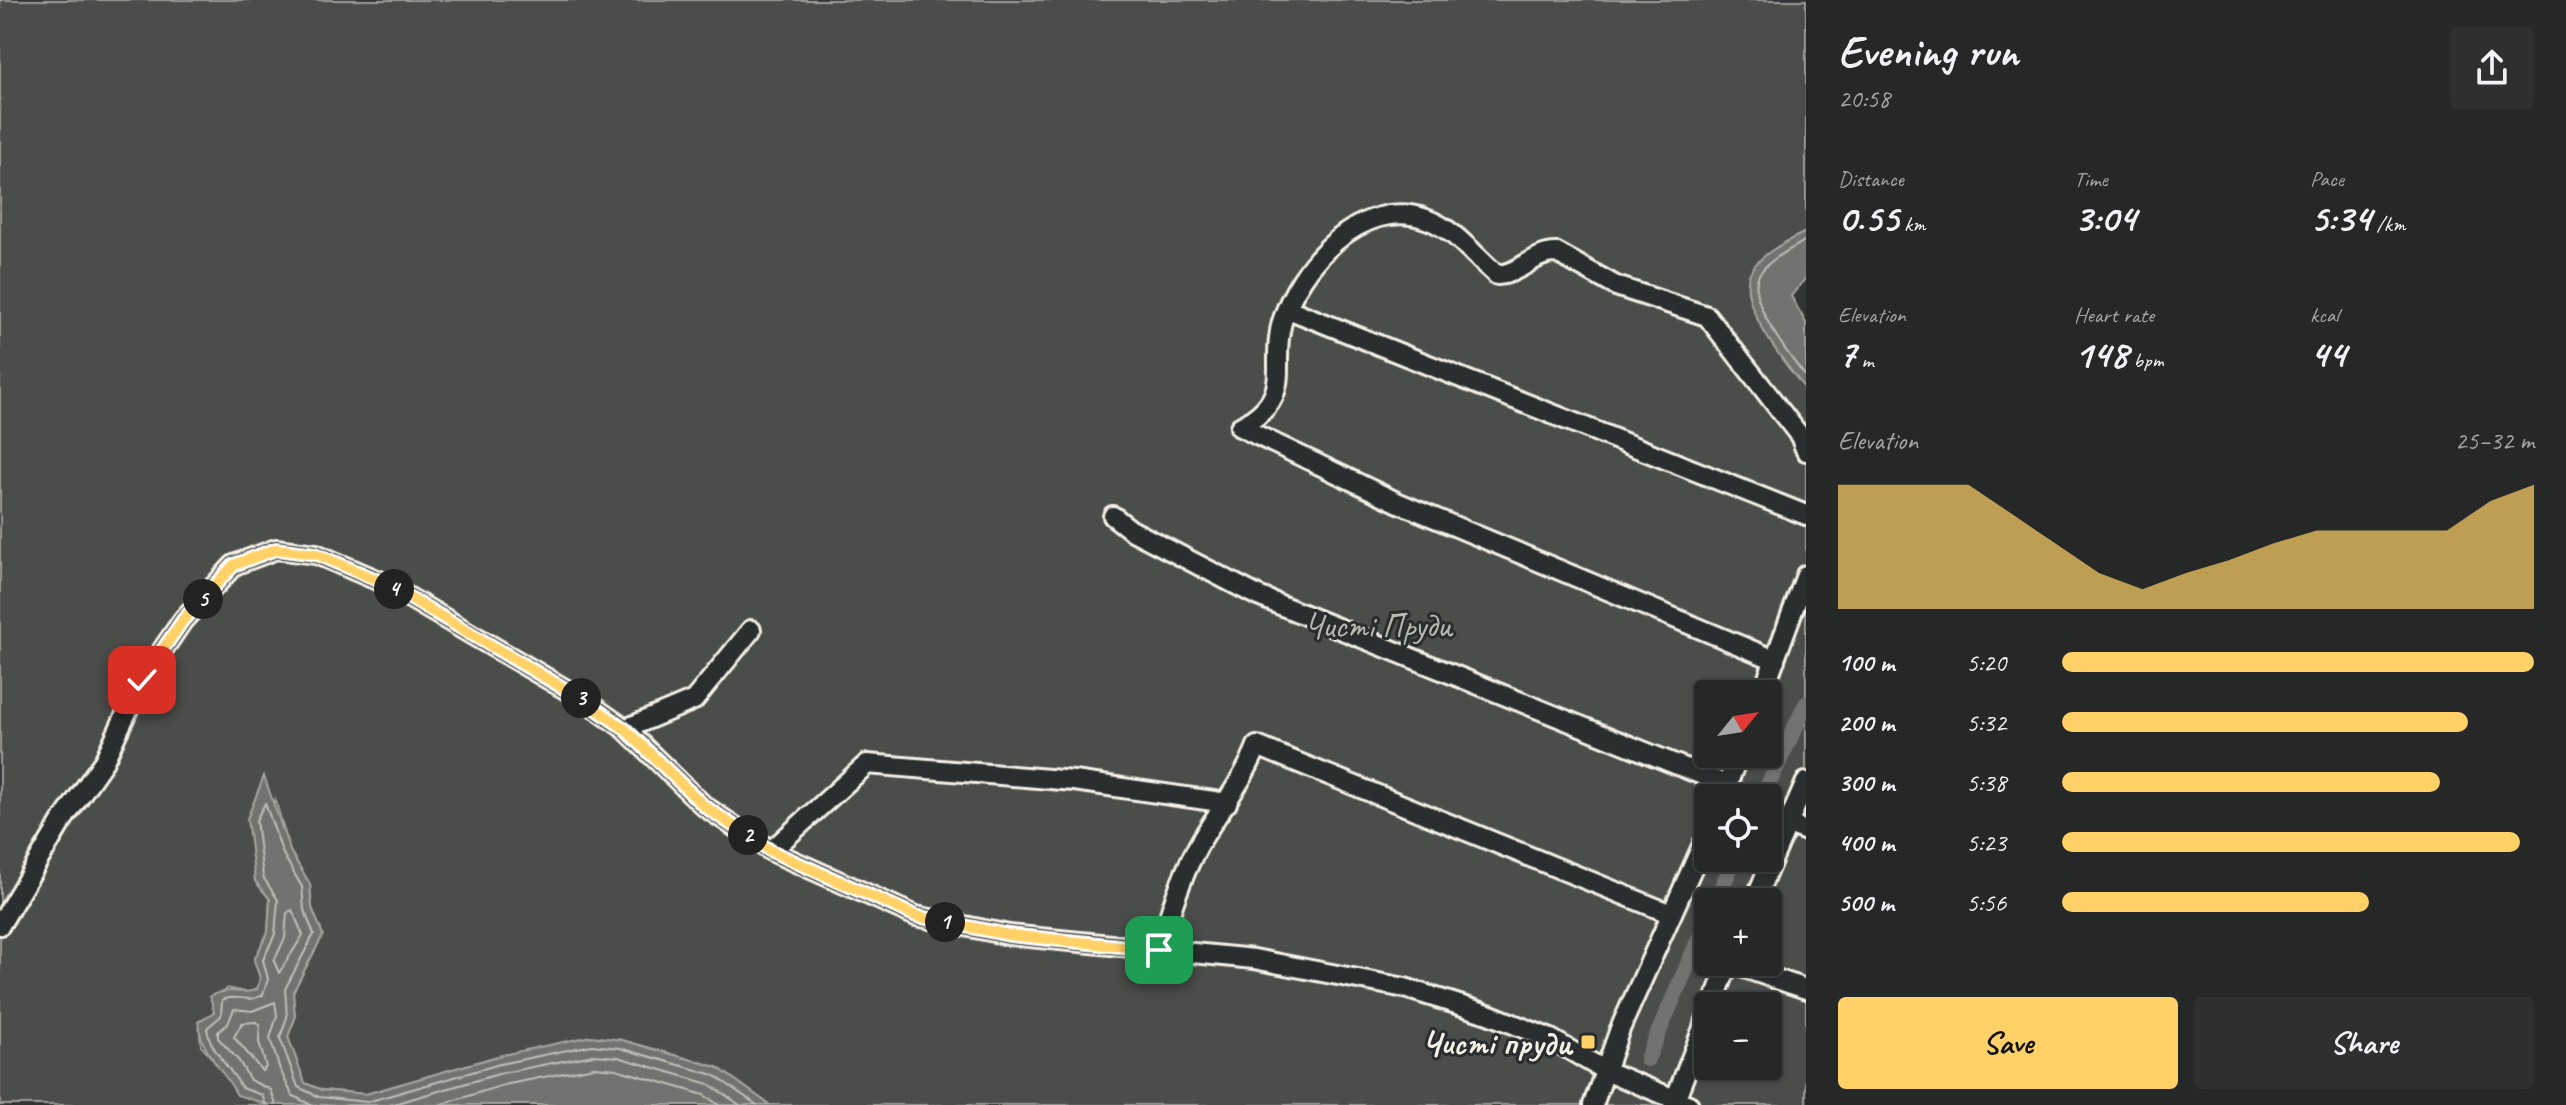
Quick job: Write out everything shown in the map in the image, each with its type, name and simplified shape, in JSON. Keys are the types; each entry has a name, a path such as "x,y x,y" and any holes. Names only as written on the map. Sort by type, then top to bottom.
{"street":[{"path":"1775,660 1399,503 1240,427 1254,420 1279,385 1282,324 1303,277 1323,250 1349,232 1392,214 1422,217 1435,223 1497,275 1508,274 1546,252 1557,253 1616,286 1707,316 1800,436 1806,451"},
{"path":"1288,309 1806,515"},
{"path":"1113,516 1131,530 1258,596 1705,784"},
{"path":"0,925 62,821 104,761 142,680 183,620 234,565 276,549 316,554 384,583 582,699 625,729 704,806 771,851 916,916 1009,935 1254,959 1405,988 1488,1014 1551,1039 1604,1070 1679,1103 1694,1057"},
{"path":"1767,680 1806,575"},
{"path":"625,729 694,700 751,630"},
{"path":"1159,950 1177,890 1198,846 1227,803 1257,746 1671,914"},
{"path":"771,851 867,764 1074,781 1227,803"},
{"path":"1760,888 1806,782"},
{"path":"1786,823 1806,831"},
{"path":"1593,1105 1604,1070 1694,864"},
{"path":"1769,976 1806,989"}],"green space":[{"name":"Чисті Пруди","path":"0,0 1806,0 1806,232 1769,253 1782,359 1806,390 1806,1105 770,1105 717,1067 622,1040 591,1037 498,1056 366,1094 322,1090 305,1083 288,1037 295,1018 293,992 323,935 312,908 310,884 290,851 275,799 255,881 270,899 268,932 254,960 260,978 257,989 249,993 227,988 214,1013 199,1021 201,1046 224,1071 237,1095 270,1105 0,1105"}],"water":[{"path":"1806,232 1806,278 1791,296 1806,323 1806,390 1765,333 1750,299 1748,284 1751,271 1761,258"},
{"path":"264,776 290,851 310,884 312,908 323,935 293,992 295,1018 288,1037 305,1083 322,1090 366,1094 498,1056 591,1036 622,1040 717,1067 770,1105 270,1105 237,1095 208,1052 198,1022 214,1012 210,996 225,991 257,989 260,978 254,960 268,932 270,899 255,881 247,819"}],"waterway":[{"path":"1769,784 1806,704"},
{"path":"1721,888 1729,872"},
{"path":"1647,1059 1694,950"}],"place":[{"name":"Чисті пруди","path":"1588,1042"}],"route":[{"path":"142,680 183,620 234,565 276,549 316,554 384,583 452,626 505,653 582,699 625,729 704,806 771,851 916,916 1009,935 1159,950"}]}
